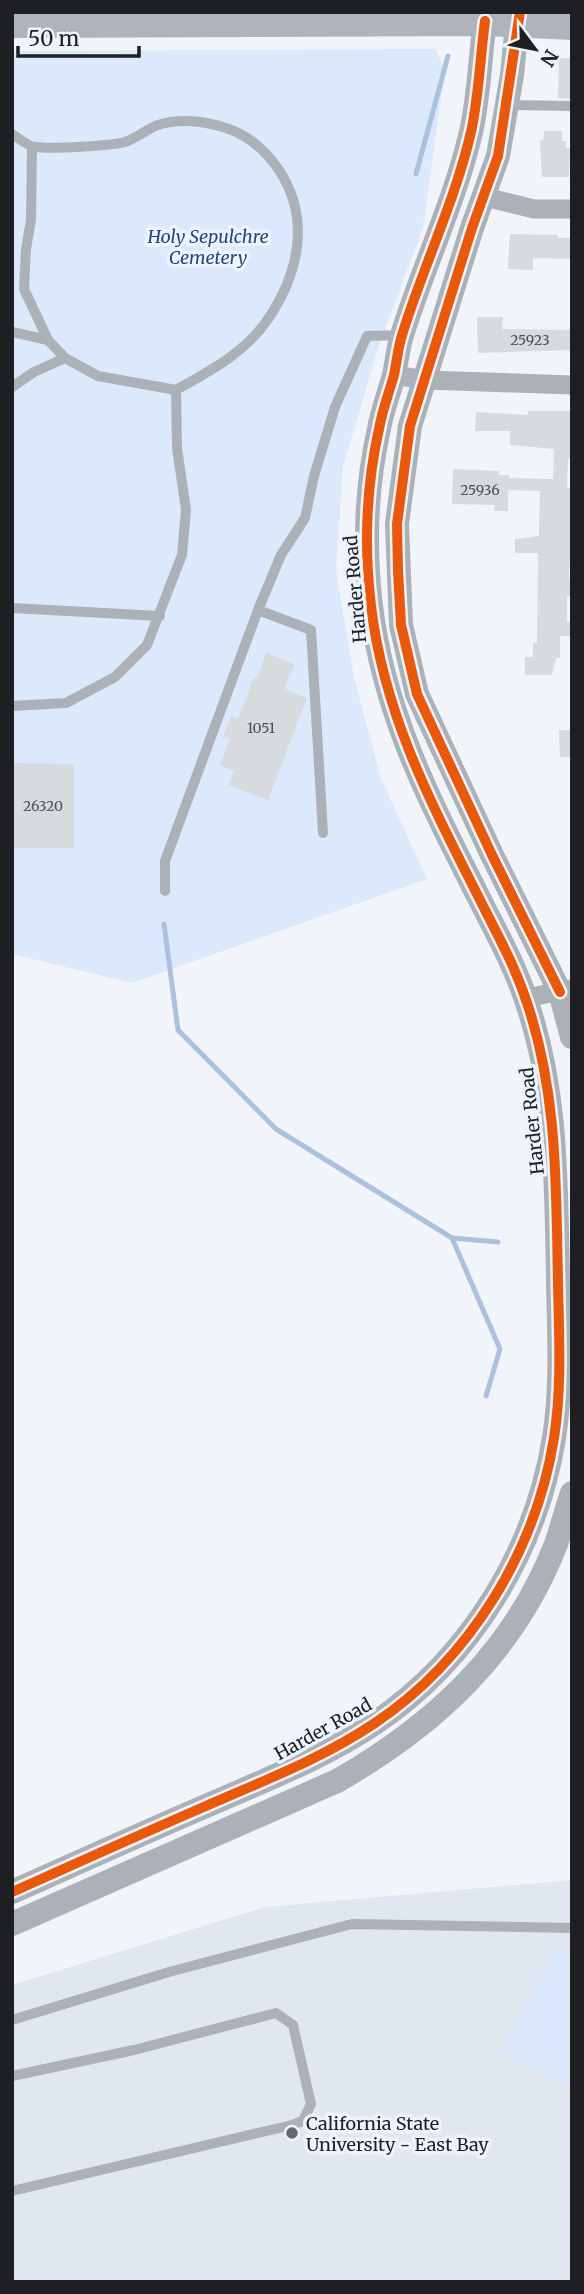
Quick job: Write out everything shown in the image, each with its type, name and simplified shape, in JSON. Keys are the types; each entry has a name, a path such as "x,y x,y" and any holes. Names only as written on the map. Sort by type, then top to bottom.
{"main road":[{"path":"12,23 485,21 572,25"}],"street":[{"name":"Harder Road","path":"12,1892 312,1759 379,1721 442,1665 471,1631 512,1566 541,1497 555,1434 558,1399 555,1144 550,1090 526,998 511,960 417,771 398,727 386,683 371,606 367,509 379,426 402,335 452,196 471,130 485,21"},
{"path":"517,24 498,156 472,228 410,426 397,524 401,625 417,694 492,855 566,991 572,1037"},
{"path":"485,197 534,209 572,209"},
{"path":"394,375 426,380 572,385"},
{"path":"526,998 566,991"},
{"path":"12,1924 337,1781 379,1757 411,1734 443,1708 471,1679 511,1630 556,1544 572,1493"}],"lane":[{"path":"507,105 572,106"},
{"path":"12,134 32,147 125,142 158,125 188,120 226,128 253,142 271,158 288,183 298,212 298,244 289,280 267,320 235,355 176,390 97,376 65,358 48,340 24,289 31,220 32,147"},
{"path":"12,332 48,340"},
{"path":"165,891 165,861 258,610 281,555 305,518 314,476 335,407 367,336 402,335"},
{"path":"12,387 34,372 65,358"},
{"path":"12,706 66,703 115,677 147,645 183,555 186,510 177,448 176,390"},
{"path":"12,608 160,616"},
{"path":"258,610 311,631 323,833"},
{"path":"12,2020 169,1972 352,1924 572,1928"},
{"path":"12,2076 134,2050 276,2013 293,2025 311,2104 303,2121 292,2125 12,2191"}],"shaded area":[{"name":"California State University - East Bay","path":"572,1880 572,2282 12,2282 12,1985 265,1907"}],"green space":[{"name":"Holy Sepulchre Cemetery","path":"435,49 445,70 423,228 379,345 343,467 336,569 354,677 381,779 427,879 132,983 12,954 12,51"},
{"path":"559,1944 572,1951 572,2089 502,2052"}],"building":[{"path":"559,58 572,58 572,99 558,98"},
{"path":"544,131 562,131 562,141 566,141 566,148 570,148 569,177 542,177 540,140 543,141"},
{"path":"510,234 572,238 572,259 533,258 533,270 508,269"},
{"path":"477,317 503,317 502,329 572,330 572,350 478,353"},
{"path":"528,411 572,411 572,458 568,459 567,488 570,488 572,497 569,579 572,579 572,596 567,596 570,636 560,636 560,658 556,658 552,675 525,675 525,657 533,657 533,643 537,643 538,553 515,553 515,539 539,536 540,491 508,490 508,511 494,511 495,505 452,504 453,469 499,471 499,475 509,475 509,478 553,479 554,449 510,445 510,431 475,431 476,412 528,415"},
{"path":"266,653 294,664 285,687 307,698 268,800 229,785 234,771 220,765 230,739 223,737 231,716 238,719"},
{"path":"559,730 572,730 572,757 560,757"},
{"path":"12,763 74,764 74,848 12,848"}],"waterway":[{"path":"416,174 448,56"},
{"path":"164,924 178,1030 276,1129 452,1238 498,1242"},
{"path":"452,1238 500,1349 486,1396"}],"cycle path":[{"path":"520,12 498,156 472,228 410,426 397,524 398,571 401,625 417,694 560,992"},
{"path":"12,1892 314,1758 355,1736 409,1697 441,1667 469,1634 493,1599 515,1561 545,1480 557,1419 559,1361 555,1174 544,1067 536,1032 515,971 426,791 398,720 377,646 367,562 369,495 380,422 394,375 401,337 448,208 471,132 485,21"}],"place":[{"name":"California State University - East Bay","path":"292,2133"}]}
